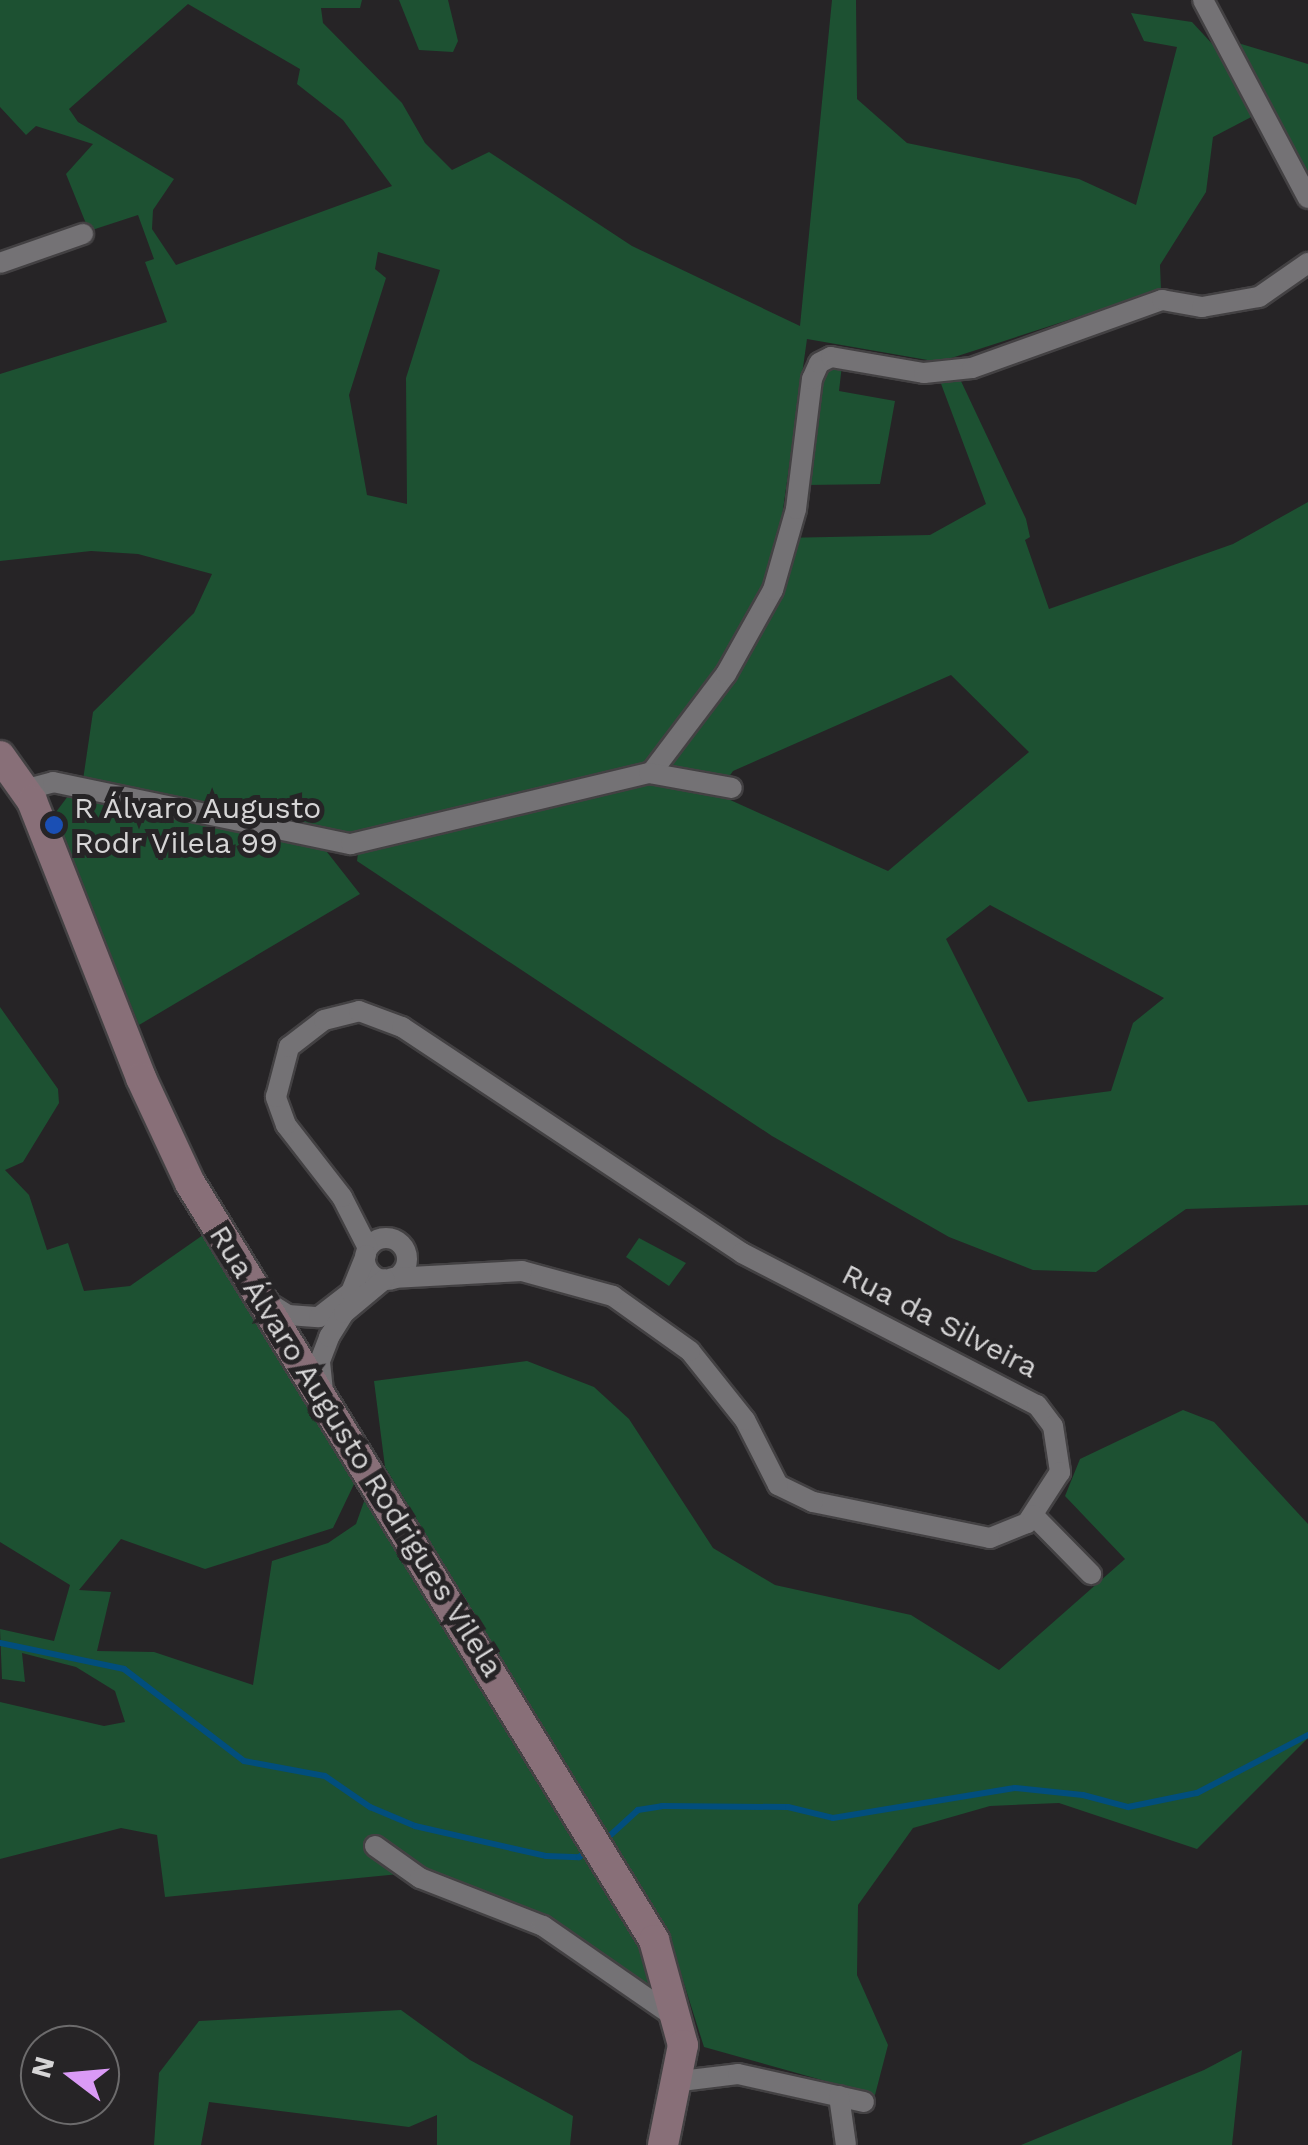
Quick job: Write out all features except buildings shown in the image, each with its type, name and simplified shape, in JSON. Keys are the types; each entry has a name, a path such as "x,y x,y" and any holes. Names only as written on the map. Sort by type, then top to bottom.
{"main road":[{"name":"Rua Álvaro Augusto Rodrigues Vilela","path":"0,756 24,790 172,1148 254,1294 654,1940 679,2020 680,2080 662,2145"}],"street":[{"path":"1203,0 1308,198"},
{"path":"0,263 83,234"},
{"path":"651,773 726,674 773,590 796,509 812,379 820,363 831,357 924,373 972,368 1162,300 1202,307 1259,297 1308,263"},
{"path":"24,790 53,782 352,844 651,773 732,788"},
{"name":"Rua da Silveira","path":"342,1197 367,1251 368,1268 389,1279 522,1270 572,1280 613,1296 660,1325 731,1400 773,1478 794,1496 970,1539 1012,1534 1052,1493 1061,1461 1053,1426 1037,1406 742,1253 402,1027 359,1011 324,1020 300,1036 282,1057 276,1082 286,1125 342,1197 397,1242 448,1268 472,1272"},
{"path":"397,1242 406,1265 344,1313 312,1358 291,1352 294,1328 334,1309 350,1292 367,1251 397,1242"},
{"path":"254,1294 306,1319"},
{"path":"329,1412 319,1376 330,1336"},
{"path":"1033,1515 1091,1574"},
{"path":"374,1846 420,1878 492,1900 543,1926 679,2020"},
{"path":"680,2080 738,2074 864,2102"},
{"path":"838,2096 846,2145"}],"green space":[{"path":"0,0 362,0 360,8 321,8 323,23 402,103 425,143 452,170 489,152 632,246 800,326 832,0 856,0 857,99 907,143 1079,179 1136,205 1177,47 1144,41 1131,13 1192,22 1227,60 1257,114 1213,137 1206,192 1160,265 1161,290 939,362 807,339 779,538 930,535 986,504 940,381 960,379 1026,519 1030,537 1025,540 1049,609 1233,544 1308,502 1308,1205 1186,1209 1096,1272 1033,1270 949,1237 772,1136 357,861 358,853 439,832 354,837 83,780 93,712 194,613 212,574 138,554 91,551 0,561 0,374 167,322 145,262 154,259 138,215 89,231 66,174 93,144 36,126 26,135 0,107","holes":["188,4 300,69 297,84 343,120 392,186 176,265 152,229 153,210 174,179 78,122 69,109","378,252 440,270 406,378 407,504 367,495 349,395 386,278 375,269","951,675 1029,752 888,871 717,794 733,771","990,905 1164,998 1133,1023 1111,1091 1028,1102 946,939"]},
{"path":"399,0 448,0 458,41 453,52 419,50"},
{"path":"1238,43 1308,64 1308,184 1283,134"},
{"path":"836,364 842,365 839,391 895,401 880,484 806,485 822,373"},
{"path":"71,792 284,833 327,852 360,894 139,1025 53,816"},
{"path":"0,1007 58,1089 59,1103 23,1162 5,1170 29,1195 47,1250 68,1243 84,1291 130,1286 203,1235 356,1480 333,1528 205,1569 121,1539 79,1590 111,1592 97,1651 154,1652 253,1685 272,1561 328,1543 356,1524 367,1493 655,1965 649,1988 525,1907 430,1871 165,1897 157,1835 121,1828 0,1859 0,1702 104,1726 125,1722 115,1691 76,1667 22,1653 25,1682 2,1679 0,1629 54,1641 70,1585 0,1542"},
{"path":"639,1238 686,1263 669,1286 626,1257"},
{"path":"527,1361 594,1387 629,1419 713,1548 775,1585 911,1615 999,1670 1125,1559 1065,1496 1080,1459 1183,1410 1214,1422 1308,1524 1308,1738 1197,1849 1059,1803 990,1806 913,1828 858,1905 857,1975 888,2045 875,2095 704,2047 669,1936 385,1467 374,1381"},
{"path":"401,2010 470,2060 573,2116 570,2145 437,2145 437,2115 409,2127 209,2102 201,2145 154,2145 159,2073 199,2021"},
{"path":"1242,2050 1232,2145 1021,2145 1204,2070"}],"waterway":[{"path":"0,1643 124,1669 244,1761 325,1776 370,1807 415,1826 546,1856 579,1857 589,1850"},
{"path":"604,1841 638,1810 662,1806 788,1807 833,1818 1015,1788 1083,1795 1128,1807 1197,1793 1308,1735"}],"place":[{"name":"R Álvaro Augusto Rodr Vilela 99","path":"54,825"}]}
